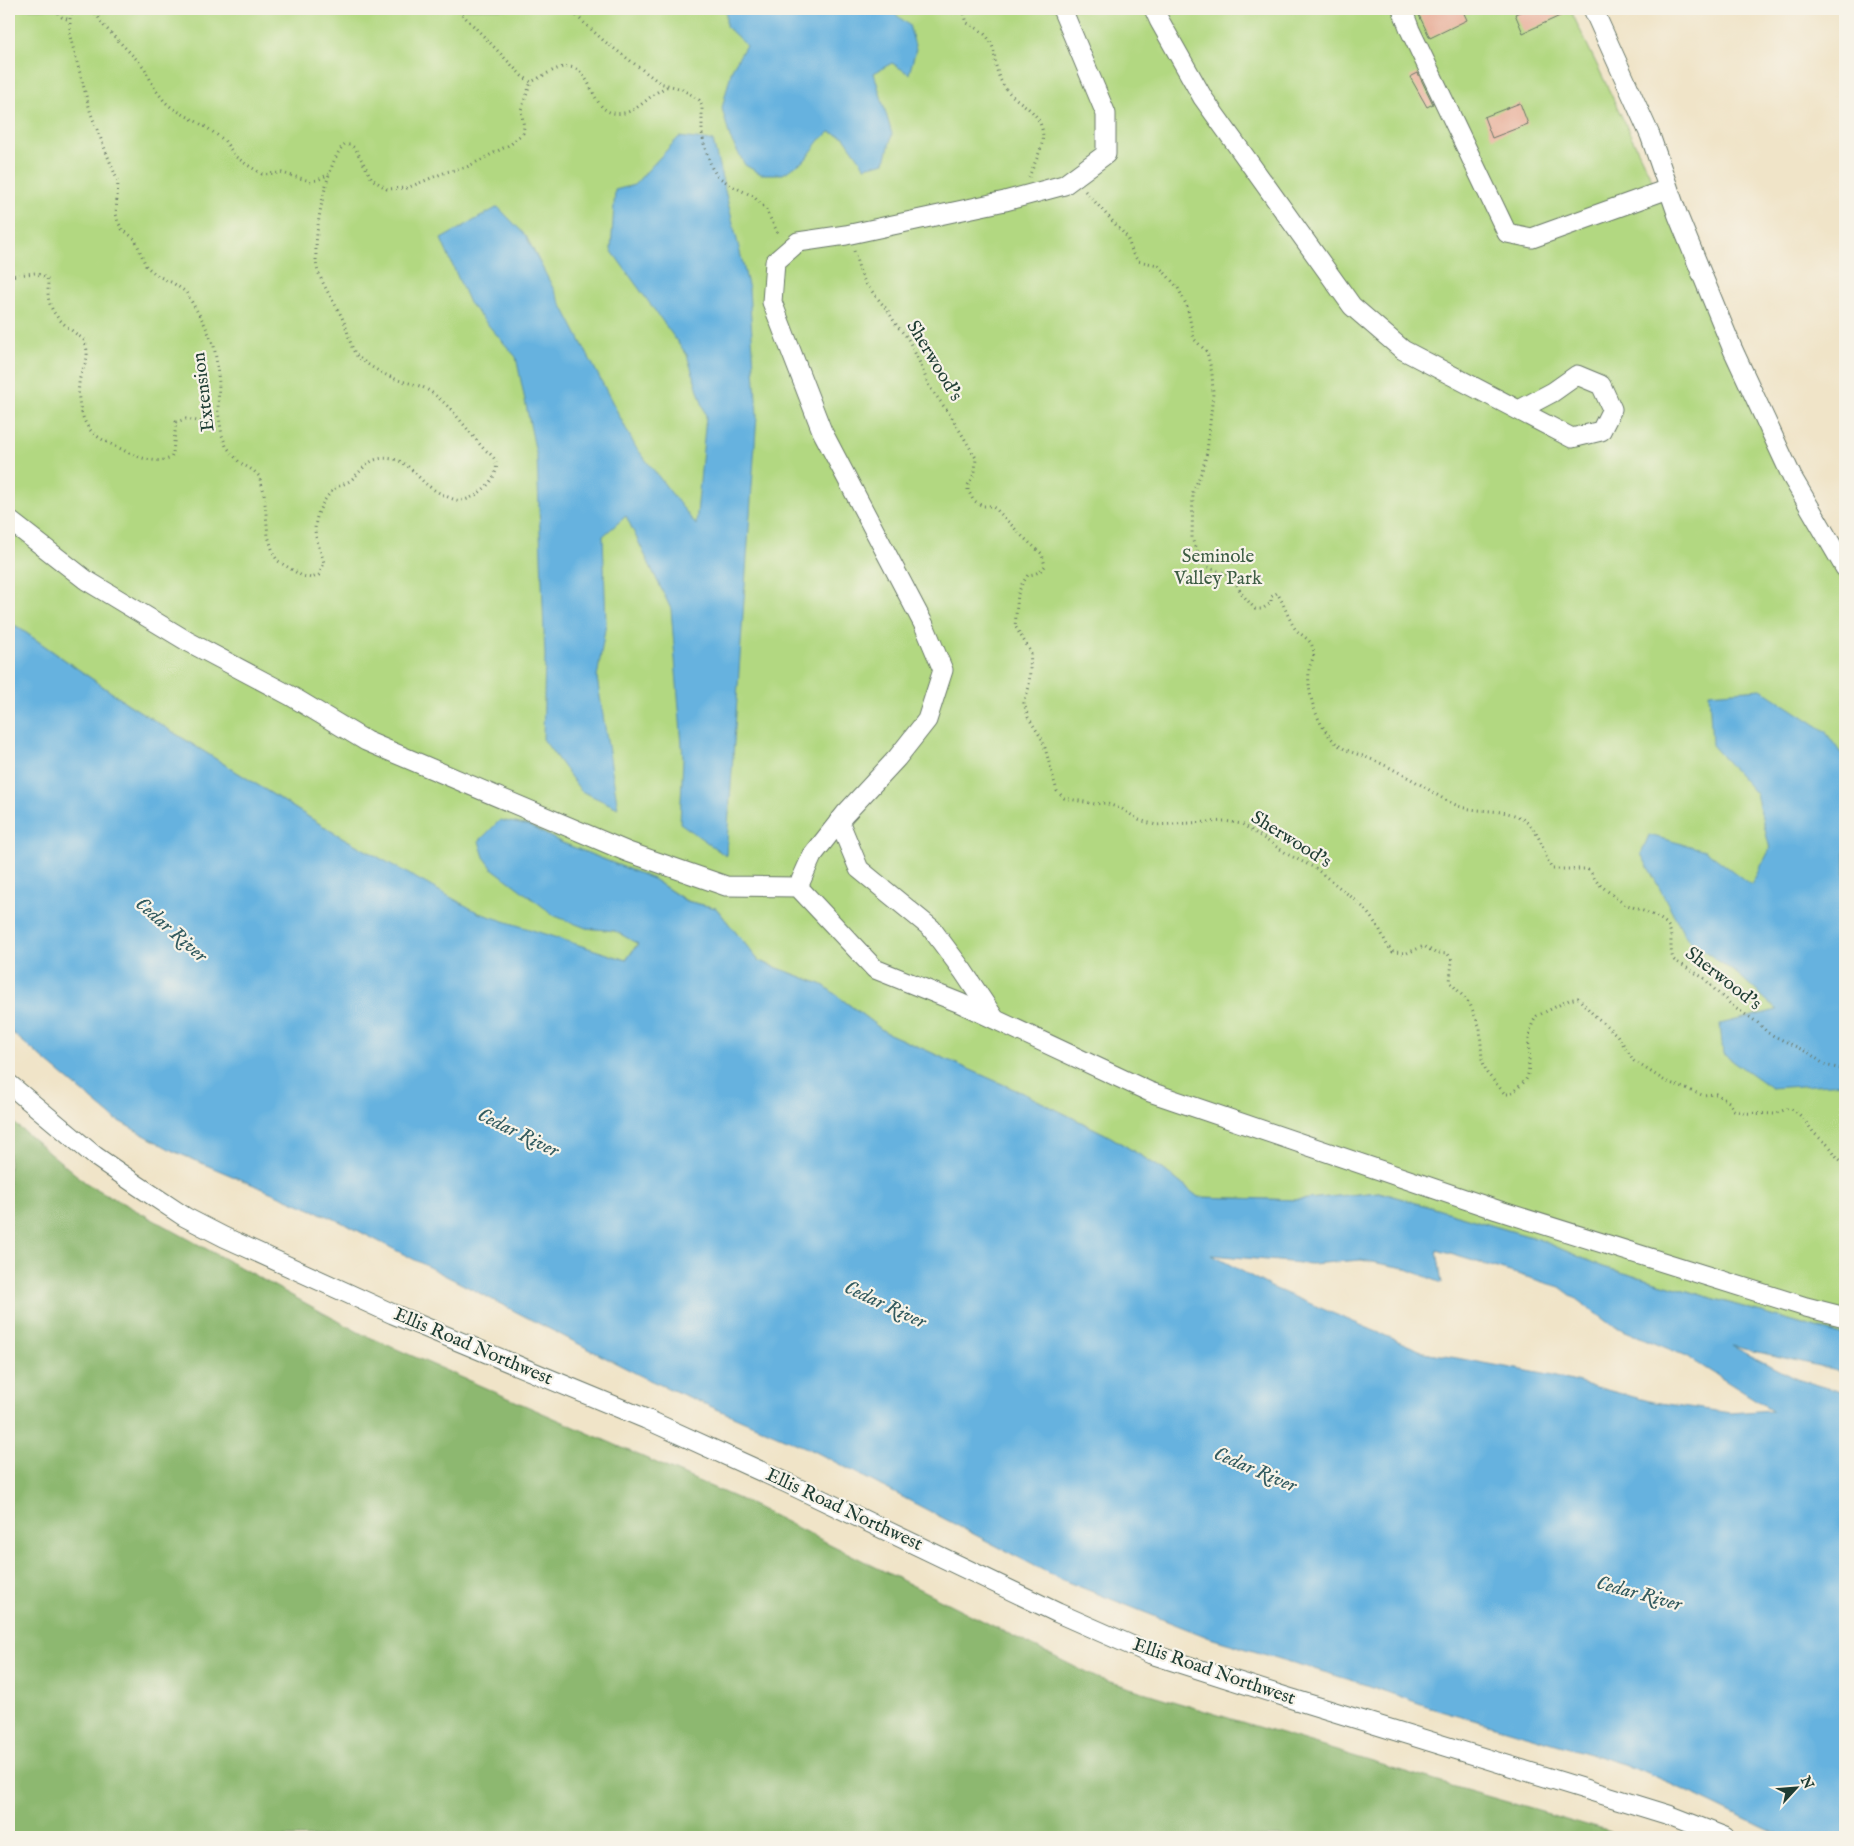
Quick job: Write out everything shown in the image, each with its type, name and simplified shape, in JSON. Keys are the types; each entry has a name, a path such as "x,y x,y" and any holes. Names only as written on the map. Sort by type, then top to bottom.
{"street":[{"path":"798,887 812,856 839,821 897,758 927,720 943,670 924,625 822,431 772,302 775,262 798,242 846,235 1064,185 1106,154 1106,114 1062,9"},
{"path":"1154,9 1203,98 1352,306 1403,350 1519,410"},
{"path":"1402,9 1410,30 1507,233 1532,238 1668,189"},
{"path":"1593,9 1650,134 1678,216 1732,350 1792,477 1845,568"},
{"path":"9,520 86,580 187,642 291,696 366,741 628,852 726,886 798,887 875,969 960,1003 1150,1092 1506,1213 1806,1307 1845,1317"},
{"path":"839,821 859,869 931,928 996,1020"},
{"name":"Ellis Road Northwest","path":"9,1084 95,1156 136,1186 224,1237 393,1314 664,1427 789,1484 1058,1613 1151,1654 1286,1698 1669,1816 1725,1837"}],"path":[{"path":"55,9 62,17 70,20"},
{"name":"Extension","path":"74,9 70,20 72,50 91,114 118,182 116,214 118,222 122,229 135,239 146,266 158,276 173,282 186,292 204,323 214,346 218,368 219,425 226,446 239,462 259,476 264,492 268,536 274,555 278,561 302,576 312,578 319,575 324,563 316,536 316,519 321,508 330,493 352,479 369,462 384,459 401,462 430,487 457,500 467,500 476,496 483,490 497,470 496,462 492,455 484,449 443,401 425,388 396,379 374,368 357,356 351,345 343,319 318,270 315,250 317,229 337,153 345,144 350,144 355,148 372,179 387,189 407,188 446,172 468,167 511,144 523,133 524,127 521,110 530,82"},
{"path":"93,9 104,26 144,66 155,89 165,102 224,140 236,157 246,164 262,174 282,173 310,181 318,180 330,174"},
{"path":"454,9 530,82 560,68 570,67 581,72 599,105 613,113 630,111 655,93 671,85"},
{"path":"569,9 604,41 660,83 682,89 699,100 702,106 704,148 712,168 718,176 732,186 752,196 765,208 786,252"},
{"path":"963,9 967,23 985,32 990,39 994,47 999,76 1004,87 1011,96 1028,106 1042,129 1041,146 1022,196"},
{"name":"Sherwood's","path":"1075,177 1123,232 1138,261 1158,265 1178,288 1188,306 1191,331 1194,339 1207,352 1212,373 1213,394 1207,452 1202,471 1193,492 1192,538 1195,548 1209,568 1225,574 1235,582 1242,594 1255,609 1262,609 1271,603 1271,598 1277,593 1295,628 1305,636 1313,648 1314,655 1309,669 1311,697 1318,718 1330,738 1342,749 1382,764 1437,796 1461,807 1509,815 1525,821 1536,832 1552,869 1587,869 1592,872 1598,883 1623,903 1662,920 1668,926 1670,932 1674,960 1704,978 1741,1013 1757,1022 1776,1037 1802,1049 1826,1065 1845,1070"},
{"name":"Sherwood's","path":"846,235 858,258 860,272 866,284 907,337 929,386 951,416 976,458 975,472 968,485 968,490 973,500 982,506 986,505 996,509 1044,558 1045,566 1035,574 1028,575 1022,584 1018,594 1015,626 1031,652 1029,687 1024,703 1025,709 1031,724 1042,739 1057,791 1064,798 1105,804 1122,809 1139,820 1156,825 1226,821 1242,824 1289,855 1315,868 1354,899 1364,908 1379,928 1387,945 1393,952 1413,952 1424,946 1435,953 1448,954 1452,960 1450,982 1470,1004 1480,1028 1482,1060 1487,1072 1505,1094 1511,1094 1525,1081 1529,1064 1527,1046 1533,1020 1536,1016 1569,1000 1578,998 1617,1035 1634,1062 1657,1076 1702,1095 1716,1094 1729,1102 1734,1110 1744,1113 1774,1114 1789,1108 1795,1110 1815,1134 1829,1146 1837,1158 1845,1162"},
{"path":"9,276 36,273 47,278 49,299 53,311 66,326 85,341 88,361 79,383 78,400 83,416 92,432 128,452 146,459 160,461 171,458 176,422 186,419 219,425"}],"green space":[{"name":"Seminole Valley Park","path":"9,9 1570,9 1845,581 1845,1336 1603,1267 1538,1239 1379,1192 1299,1200 1198,1197 1164,1170 1109,1136 1027,1095 885,1032 823,985 759,961 716,908 687,901 653,879 560,842 530,826 586,928 615,931 638,943 626,960 479,914 331,831 128,704 9,621"},
{"path":"9,1119 86,1183 360,1333 748,1503 1097,1678 1445,1784 1628,1837 9,1837"}],"water":[{"path":"726,9 889,9 909,25 916,49 909,74 892,63 874,73 892,134 885,162 865,167 844,137 830,132 820,140 805,160 783,174 761,174 745,165 730,138 722,108 732,69 746,45 726,26"},
{"path":"679,137 713,141 749,289 757,415 726,856 680,823 683,758 671,609 626,516 603,536 606,623 597,678 618,808 581,791 543,739 545,656 537,458 516,357 469,303 441,239 498,207 526,236 635,446 696,525 706,416 687,355 611,250 615,190 634,185"},
{"name":"Cedar River","path":"9,621 128,704 331,831 479,913 626,960 638,944 615,931 586,928 555,916 493,869 484,857 479,841 500,820 530,826 560,842 653,879 686,901 716,908 759,961 823,985 885,1032 1027,1095 1109,1136 1164,1170 1198,1197 1299,1200 1379,1192 1538,1239 1603,1267 1845,1336 1845,1372 1732,1346 1794,1378 1845,1393 1845,1837 1783,1837 1698,1796 1624,1764 1427,1706 1364,1684 1210,1638 1060,1579 814,1451 647,1379 339,1221 173,1151 115,1119 9,1030","holes":["1437,1250 1560,1287 1611,1325 1686,1356 1772,1410 1731,1413 1653,1402 1549,1375 1424,1352 1271,1287 1212,1255 1311,1264 1361,1260 1404,1268 1442,1283"]},
{"path":"1761,689 1825,731 1845,759 1845,1083 1771,1088 1723,1054 1720,1024 1777,1010 1740,976 1687,939 1641,854 1649,835 1705,850 1751,885 1770,849 1756,794 1712,745 1709,693"}],"building":[{"path":"1416,9 1462,9 1467,20 1430,38"},
{"path":"1527,9 1575,9 1523,33 1515,14"},
{"path":"1418,73 1433,104 1427,107 1410,77"},
{"path":"1520,103 1528,124 1492,138 1484,117"}]}
